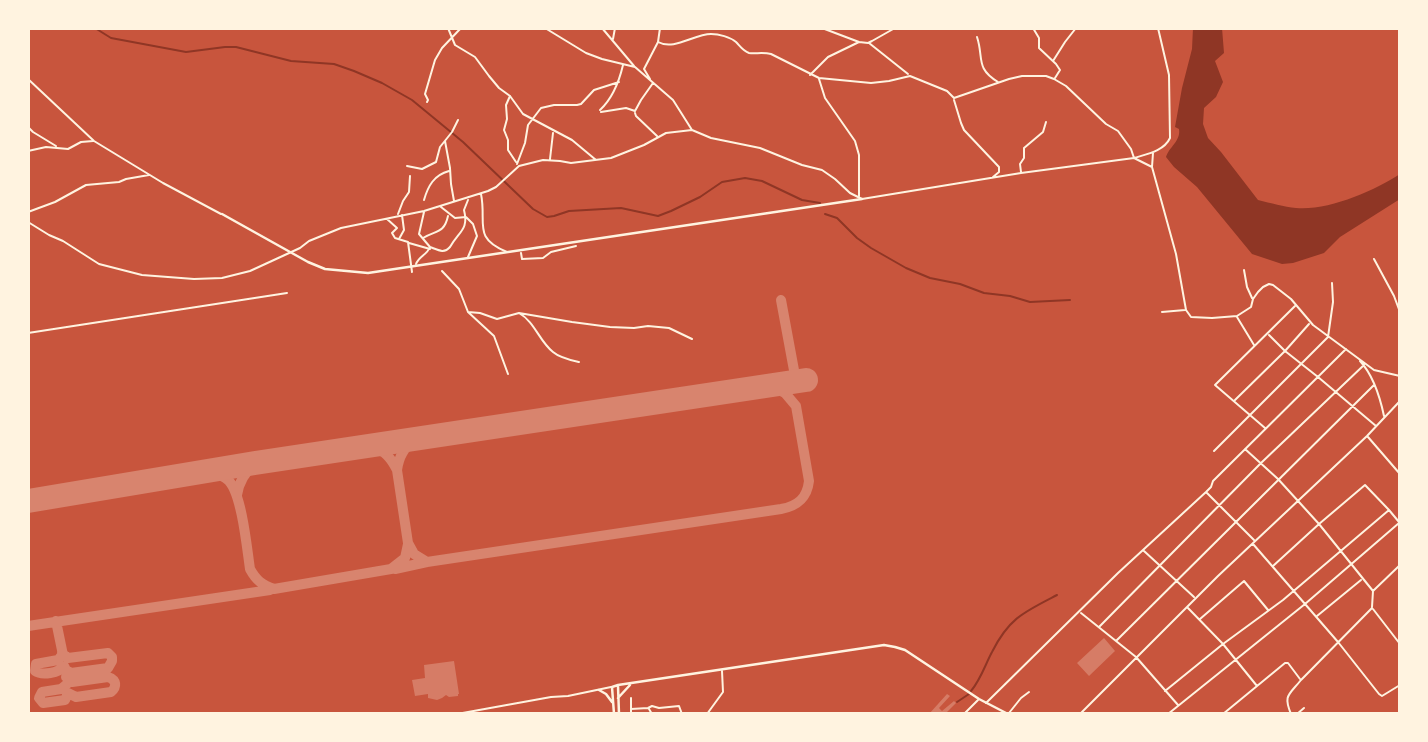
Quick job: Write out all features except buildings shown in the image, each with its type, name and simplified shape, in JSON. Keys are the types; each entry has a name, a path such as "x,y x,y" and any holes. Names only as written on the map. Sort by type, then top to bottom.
{"main road":[{"path":"222,214 289,253 325,269 368,273 861,198"},
{"path":"616,714 612,687 618,685 888,646 905,650 985,703 1009,714"},
{"path":"618,698 631,684"},
{"path":"616,714 618,685"},
{"path":"599,690 614,704"}],"street":[{"path":"448,28 455,45 475,57 523,114 572,140 596,160"},
{"path":"427,102 425,94 435,60 442,48 461,28"},
{"path":"545,28 602,60 635,67"},
{"path":"602,28 635,67 673,100 692,130"},
{"path":"613,40 615,28"},
{"path":"653,83 644,69 658,42 660,28"},
{"path":"706,28 706,34"},
{"path":"822,28 868,43 910,76 947,91 954,98 964,130 999,167 999,172 992,178"},
{"path":"868,43 895,28"},
{"path":"1033,28 1039,38 1039,48 1060,70 1054,79"},
{"path":"1053,61 1076,28"},
{"path":"518,165 551,160 571,163 611,158 666,133 692,130 711,138 761,148 822,170 861,198 1134,158 1166,146 1170,138 1169,75 1158,28"},
{"path":"658,42 671,46 706,34 730,38 750,53 771,54 810,75 827,80 871,83 910,76"},
{"path":"977,37 981,62 988,75 999,82"},
{"path":"810,75 828,57 859,42"},
{"path":"623,64 619,82 601,111 626,108 635,111"},
{"path":"954,98 1022,76 1046,76 1066,86 1106,124 1118,131 1132,149 1134,158"},
{"path":"819,78 825,98 855,141 859,155 861,198"},
{"path":"28,79 94,141 200,204 222,214"},
{"path":"28,222 99,264 142,275 222,278 250,271 341,228 424,211 496,187 518,165 526,143 528,125 541,108 581,104 594,90 619,82"},
{"path":"653,83 635,111 636,116 658,137"},
{"path":"510,96 506,105 507,119 504,130 508,150 518,165"},
{"path":"407,166 422,169 436,162 439,159 440,147 458,120"},
{"path":"1021,173 1024,148 1043,132 1046,122"},
{"path":"28,127 57,147"},
{"path":"551,160 554,131"},
{"path":"28,151 40,147 68,149 81,142 94,141"},
{"path":"444,141 455,202"},
{"path":"1153,152 1152,167 1176,254 1186,310 1191,317 1237,316 1251,307 1253,299 1269,284 1278,288 1310,323 1374,370 1400,376"},
{"path":"1134,158 1152,167"},
{"path":"424,200 433,180 450,171"},
{"path":"28,212 55,202 86,185 119,182 150,174"},
{"path":"399,240 404,230 400,215 403,201 411,188 410,176"},
{"path":"481,194 487,241 508,252"},
{"path":"387,218 396,226 393,235 399,240 447,250 466,224 464,210 469,198"},
{"path":"440,206 455,218 466,218 473,224 477,236 468,258"},
{"path":"424,211 418,231 430,248"},
{"path":"422,239 442,230 449,214"},
{"path":"408,242 412,272"},
{"path":"521,253 522,259 532,260 576,246"},
{"path":"413,266 430,248"},
{"path":"1374,259 1400,312"},
{"path":"1244,270 1247,287 1253,299"},
{"path":"442,271 458,289 468,312 494,336 508,374"},
{"path":"1214,451 1328,337 1333,302 1332,283"},
{"path":"28,333 287,293"},
{"path":"1265,428 1215,384 1296,306"},
{"path":"1162,312 1186,310"},
{"path":"468,312 497,319 519,313 610,327 669,328 692,339"},
{"path":"519,313 530,321 553,352 565,359 579,362"},
{"path":"1237,316 1255,345"},
{"path":"1234,401 1310,323"},
{"path":"1268,334 1284,351 1376,426"},
{"path":"985,703 1206,492 1213,481 1346,349"},
{"path":"1354,355 1364,365 1374,384 1384,417"},
{"path":"1099,627 1261,463 1364,365"},
{"path":"1116,641 1374,384"},
{"path":"1080,714 1253,541 1367,436 1400,401"},
{"path":"1396,404 1400,409"},
{"path":"1367,436 1400,474"},
{"path":"1245,449 1298,500 1373,591"},
{"path":"1168,714 1305,604 1400,523 1366,485 1272,567"},
{"path":"1206,492 1236,521 1377,692 1382,696 1400,685"},
{"path":"1166,691 1390,510"},
{"path":"1144,550 1195,598"},
{"path":"1291,714 1286,703 1287,698 1301,680 1372,608 1373,591 1400,566"},
{"path":"1316,617 1362,579"},
{"path":"1199,619 1244,581 1268,610"},
{"path":"1187,607 1223,644 1257,686"},
{"path":"1372,608 1400,643"},
{"path":"1080,612 1136,657 1179,706"},
{"path":"1223,714 1287,662 1301,680"},
{"path":"707,714 723,692 722,670"},
{"path":"457,714 612,687"},
{"path":"1009,714 1029,692"},
{"path":"631,698 631,714"},
{"path":"964,714 979,699"},
{"path":"631,709 679,706 682,714"},
{"path":"648,708 652,714"},
{"path":"1297,714 1304,708"}],"shaded area":[{"path":"1193,28 1222,28 1224,53 1215,61 1223,82 1216,97 1204,108 1203,124 1208,138 1258,200 1296,208 1322,206 1364,193 1400,174 1400,199 1340,237 1324,253 1282,264 1252,254 1197,187 1166,157 1179,133 1179,129 1175,127 1192,49"}],"waterway":[{"path":"95,28 111,38 186,52 236,47 291,61 334,64 354,71 412,100 463,142 533,209 547,217 569,211 621,208 658,216 700,197 722,182 745,178 762,181 802,200 820,203"},
{"path":"825,214 837,218 871,248 930,278 1030,302 1070,300"},
{"path":"971,691 998,640 1011,624 1018,617 1057,595"},
{"path":"957,702 969,694"}],"taxiway":[{"path":"781,300 796,381"},
{"path":"372,446 387,455 397,470 408,543 414,554 427,562 781,509 801,500 809,481 796,406 785,393 772,386"},
{"path":"397,470 403,453 415,439"},
{"path":"237,495 243,477 255,463"},
{"path":"208,472 224,477 234,488 250,569 260,582 274,589 391,569 405,558 408,544"},
{"path":"395,569 427,562"},
{"path":"28,626 270,590"},
{"path":"56,621 63,655"},
{"path":"62,652 68,658 108,653 112,661 108,668 71,673 64,666 50,673 35,671 36,664 58,660 62,655"},
{"path":"66,677 72,682 108,677 115,684 111,692 76,697 68,693"},
{"path":"67,684 61,689 42,692 39,698 43,703 65,700 68,693"}],"runway":[{"path":"28,501 255,463 806,380"}]}
